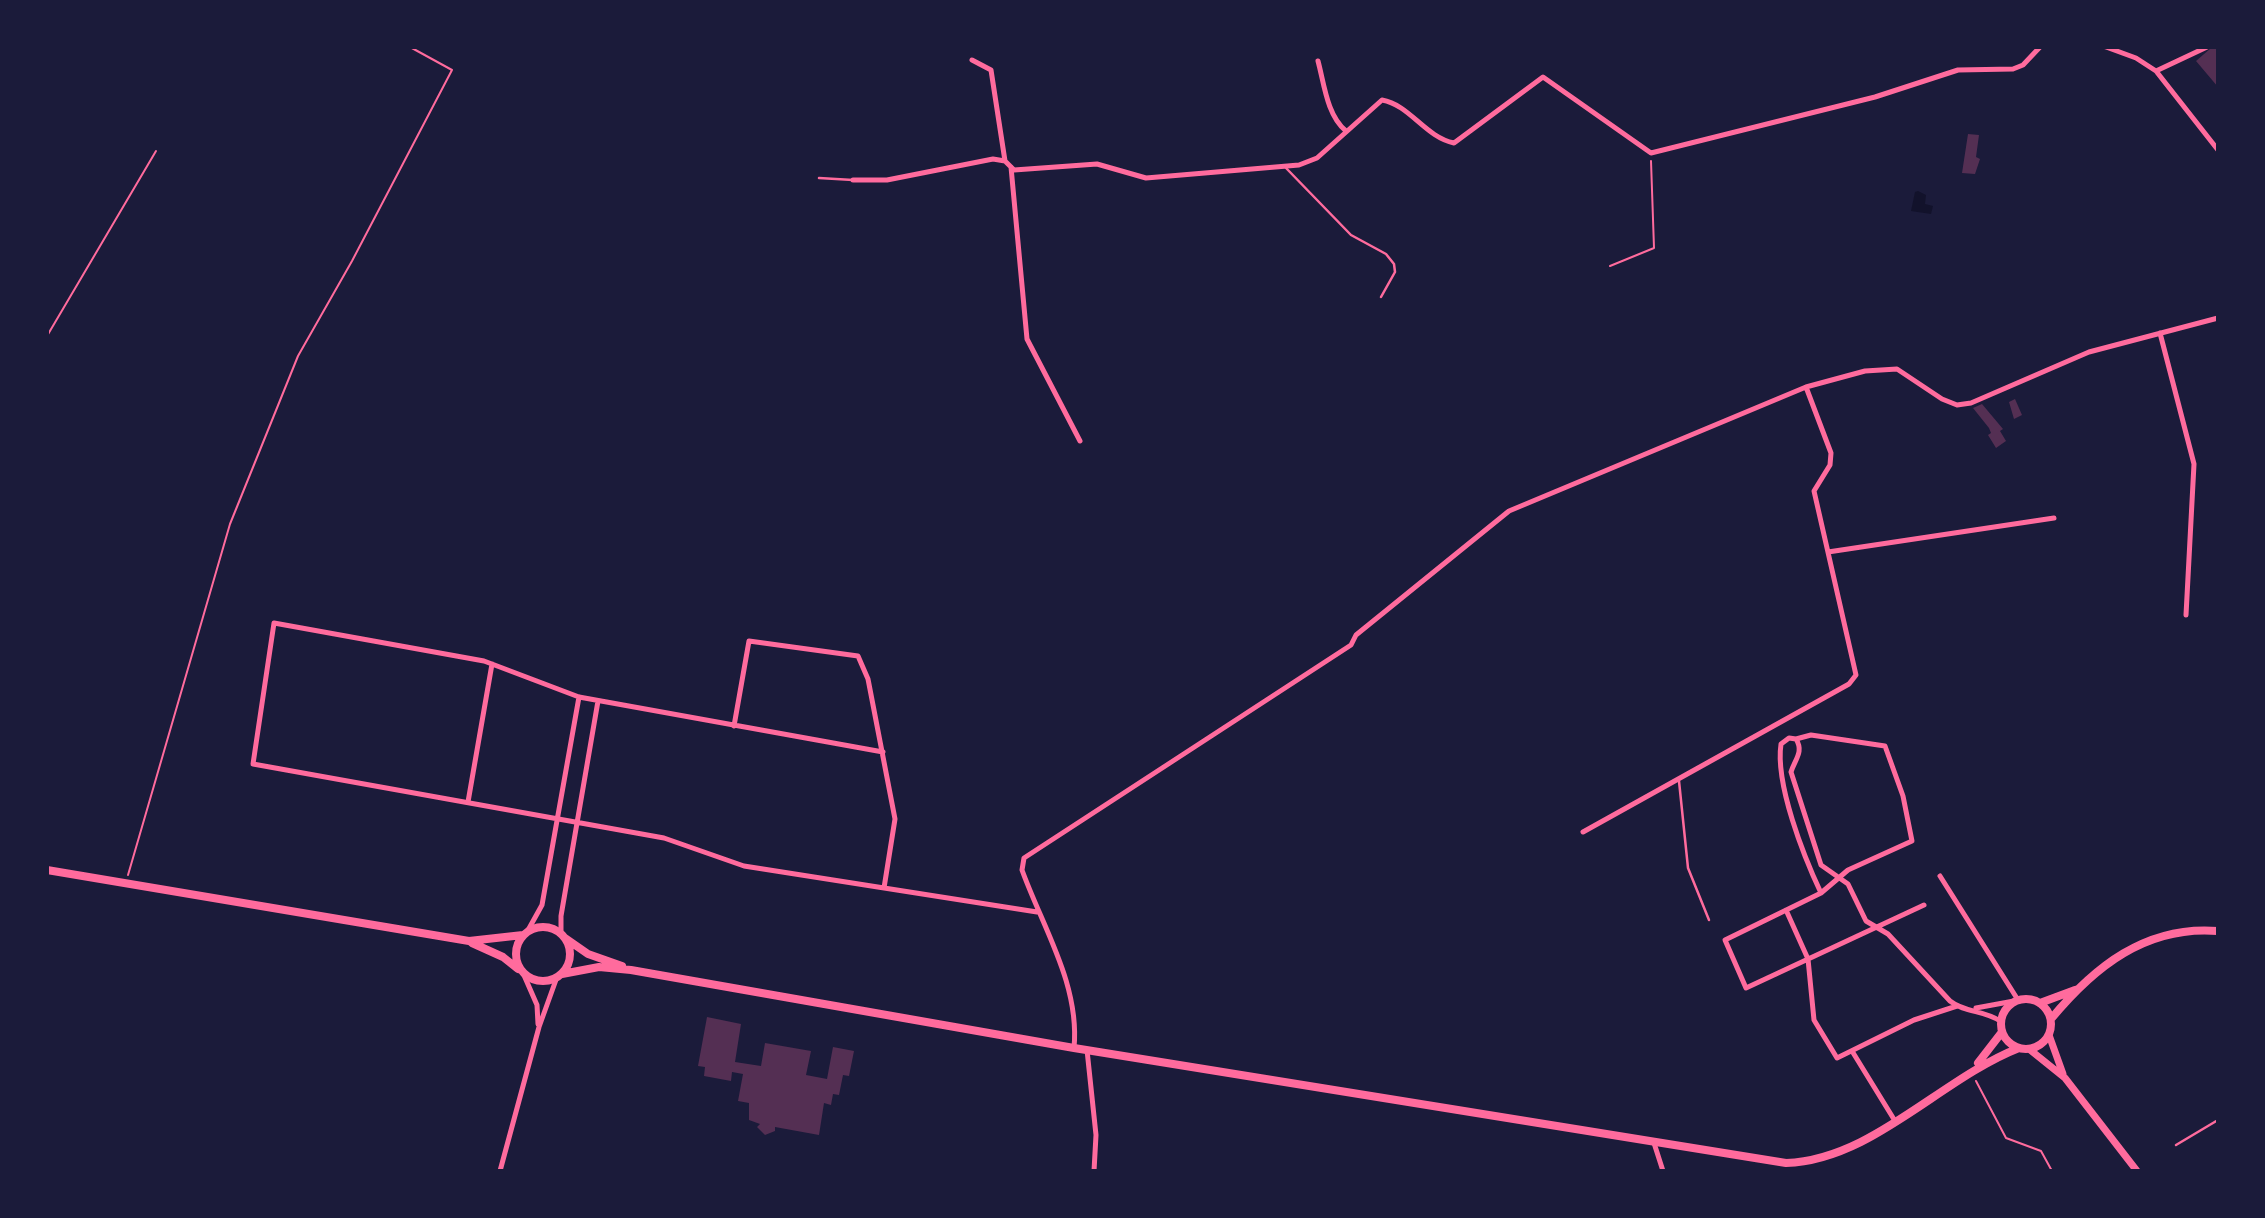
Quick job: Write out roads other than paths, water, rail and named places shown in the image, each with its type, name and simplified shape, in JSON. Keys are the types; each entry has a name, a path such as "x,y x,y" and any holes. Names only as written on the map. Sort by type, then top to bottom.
{"main road":[{"path":"47,870 469,942 503,957 539,981 599,967 631,970 1074,1048 1786,1163 1807,1163 1830,1156 1875,1135 1971,1070 2019,1048"},
{"path":"469,942 545,927 563,935 588,954 631,970"},
{"path":"2077,988 2040,1003 2016,1001 2007,1006 2000,1021 2002,1032 2011,1045 2029,1049 2037,1047 2049,1035 2051,1019 2077,988 2117,954 2152,938 2184,930 2218,931"},
{"path":"522,972 515,957 525,933"},
{"path":"560,975 570,952 563,935"},
{"path":"2040,1003 2051,1019"},
{"path":"1971,1070 1989,1053 2002,1032"}],"street":[{"path":"972,60 990,70 1005,160 1014,170 1097,164 1146,178 1309,163 1382,100 1392,102 1439,140 1454,143 1543,77 1651,153 1875,97 1958,70 2013,69 2023,65 2040,47"},
{"path":"2106,47 2136,58 2156,71 2218,150"},
{"path":"2156,71 2207,47"},
{"path":"1318,61 1332,114 1338,125 1346,131"},
{"path":"853,180 887,180 993,159 1005,160"},
{"path":"1011,167 1027,339 1080,441"},
{"path":"1074,1048 1076,1029 1069,991 1037,912 1022,864 1024,858 1351,645 1366,627 1509,511 1806,387 1864,371 1897,369 1942,399 1957,405 1971,403 2090,352 2218,318"},
{"path":"2160,334 2194,464 2186,615"},
{"path":"1583,832 1849,684 1856,675 1814,491 1830,465 1832,453 1806,387"},
{"path":"1828,552 2054,517"},
{"path":"883,752 579,697 492,664 274,623 253,764 664,838 744,866 1037,912"},
{"path":"734,726 748,641 858,656 868,679 895,819 884,888"},
{"path":"468,802 492,664"},
{"path":"525,933 542,905 579,697"},
{"path":"563,935 561,916 598,701"},
{"path":"1821,893 1810,870 1785,788 1781,744 1788,738 1811,735 1885,746 1903,796 1912,841 1848,870 1821,893 1726,940 1746,988 1924,905"},
{"path":"1796,739 1800,754 1791,772 1821,865 1848,884 1866,920 1888,934 1956,1006"},
{"path":"1940,876 2016,1001 1969,1009"},
{"path":"1786,910 1808,959 1814,1020 1837,1058 1914,1020 1956,1006 1983,1011 2000,1021"},
{"path":"522,972 537,1005 539,1027"},
{"path":"500,1171 539,1027 560,975"},
{"path":"2049,1035 2065,1078"},
{"path":"2029,1049 2065,1078 2137,1171"},
{"path":"1087,1050 1096,1135 1094,1171"},
{"path":"1852,1051 1895,1121"},
{"path":"1654,1143 1663,1171"}],"lane":[{"path":"1284,165 1351,235 1386,254 1394,264 1395,272 1381,297"},
{"path":"819,178 853,180"},
{"path":"1678,778 1688,868 1709,920"},
{"path":"2176,1145 2218,1120"}]}
